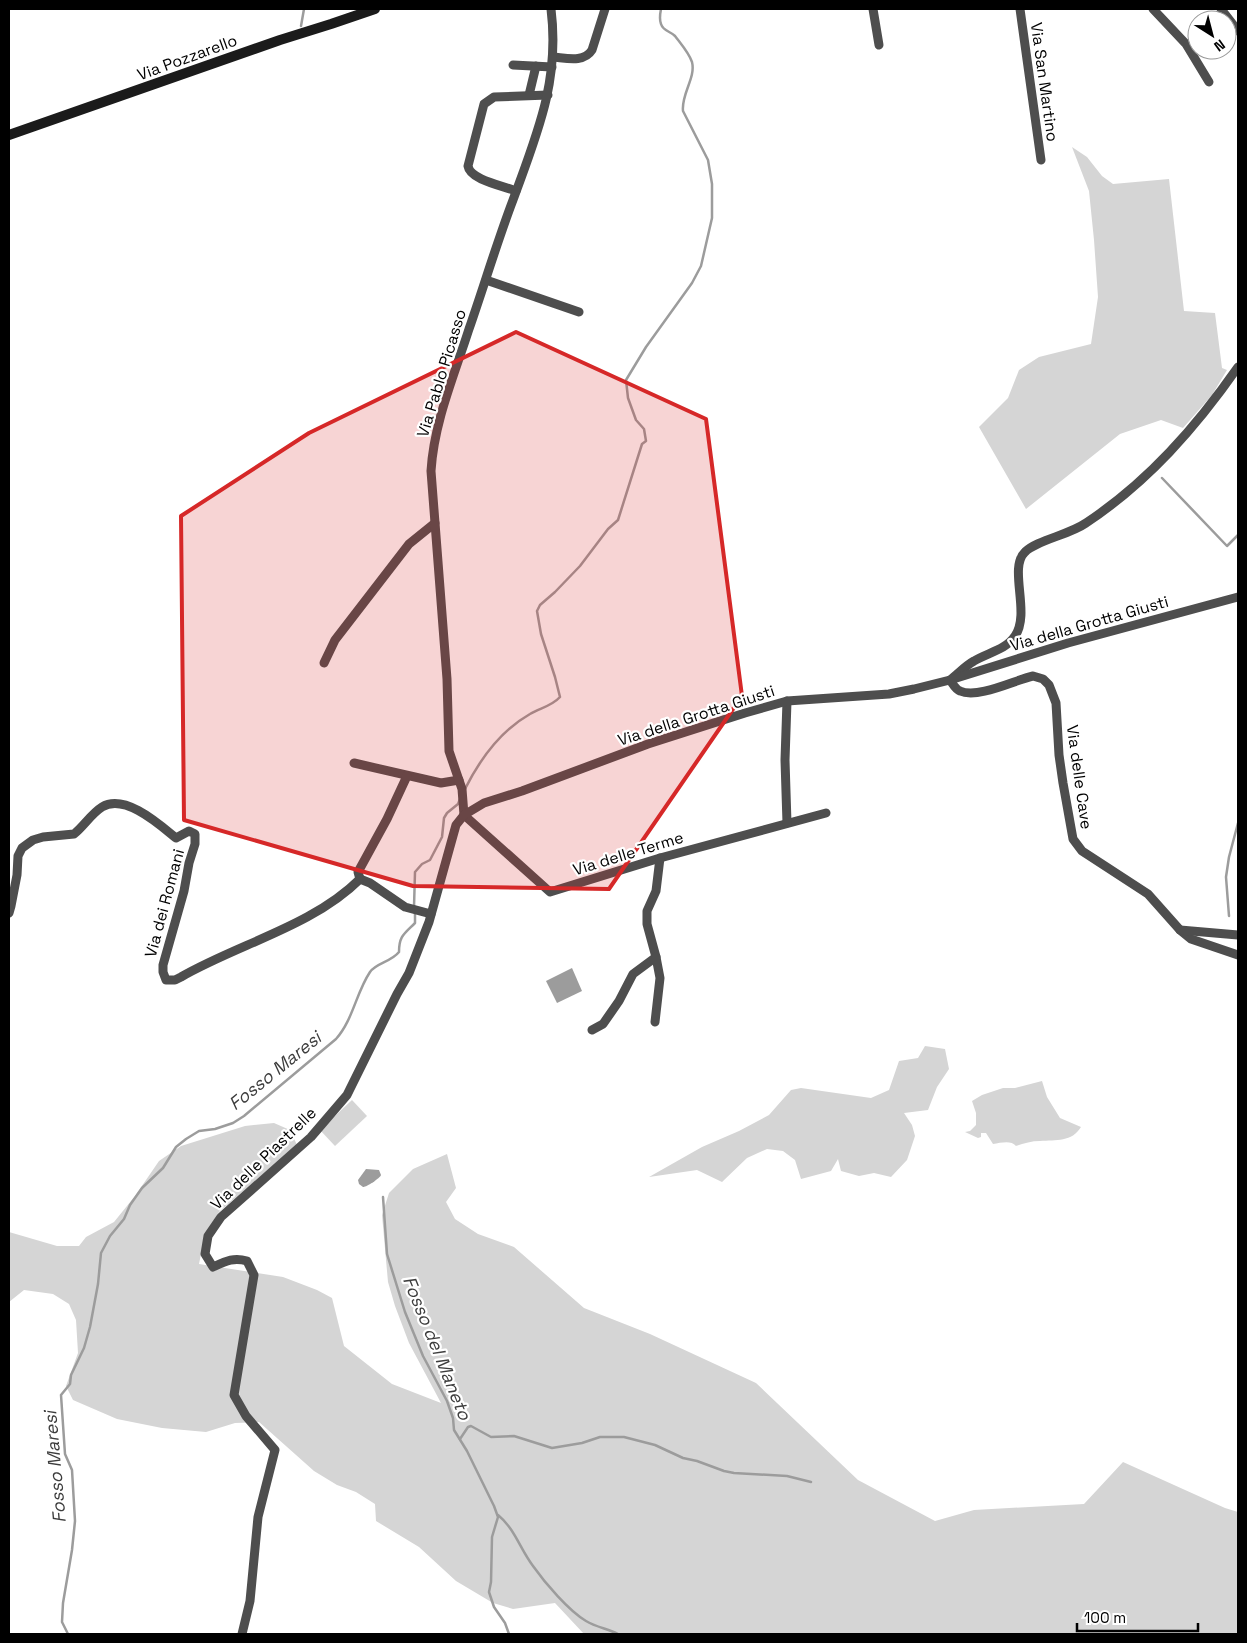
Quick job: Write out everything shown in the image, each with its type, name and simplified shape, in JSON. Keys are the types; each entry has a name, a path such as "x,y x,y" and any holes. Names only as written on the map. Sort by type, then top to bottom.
{"street":[{"name":"Via Pozzarello","path":"9,135 280,40 375,9"},
{"name":"Via Pablo Picasso","path":"464,815 460,784 449,751 447,679 431,471 436,433 516,191 541,122 548,95 553,57 551,9"},
{"path":"553,57 582,58 588,56 592,50 604,9"},
{"path":"873,9 880,45"},
{"name":"Via San Martino","path":"1020,9 1041,160"},
{"path":"1153,9 1186,44 1209,82"},
{"path":"1221,9 1238,31"},
{"path":"513,65 552,67"},
{"path":"529,95 536,66"},
{"path":"516,191 476,177 469,172 468,166 482,111 487,101 494,97 548,95"},
{"path":"486,280 579,312"},
{"path":"950,680 974,661 1006,646 1016,636 1022,616 1018,564 1024,552 1038,544 1077,529 1117,501 1137,484 1180,443 1238,367"},
{"path":"324,663 335,640 409,544 435,523"},
{"name":"Via della Grotta Giusti","path":"464,815 484,803 520,792 648,744 787,701 889,694 914,689 950,680 1068,643 1238,597"},
{"name":"Via delle Cave","path":"950,680 957,689 966,693 982,692 1033,676 1043,679 1050,685 1056,703 1059,755 1073,839 1082,851 1148,894 1180,930 1191,939 1238,955"},
{"path":"787,701 785,760 787,823"},
{"path":"354,763 441,783 460,784"},
{"path":"407,776 387,819 358,872 360,879 370,883 406,907 432,914 456,825 464,815"},
{"name":"Via dei Romani","path":"13,855 33,840 43,837 74,834 107,804 130,805 160,824 176,838 184,832 193,832 196,837 195,844 163,965 166,980 181,977 300,921 350,889 360,879"},
{"name":"Via delle Terme","path":"464,815 550,892 660,858 826,813"},
{"path":"9,913 17,875 13,855"},
{"path":"655,1022 660,978 647,924 647,910 656,891 660,858"},
{"name":"Via delle Piastrelle","path":"242,1634 250,1601 258,1517 275,1450 246,1416 234,1395 254,1275 247,1261 238,1258 227,1260 214,1267 205,1254 208,1236 221,1217 311,1137 347,1094 409,973 432,914"},
{"path":"1180,930 1238,935"},
{"path":"592,1030 603,1024 620,1001 633,974 656,957"}],"highlighted area":[{"path":"516,332 706,419 742,696 609,889 413,886 184,820 181,516 309,433"}],"shaded area":[{"path":"1072,147 1087,157 1102,176 1113,184 1169,179 1184,311 1215,313 1222,368 1227,370 1212,395 1183,428 1161,420 1120,434 1026,509 979,427 1008,398 1019,370 1039,357 1091,344 1098,297 1094,240 1089,191"},
{"path":"572,968 582,991 557,1003 546,981"},
{"path":"925,1046 945,1049 949,1069 937,1087 928,1110 904,1113 912,1125 915,1136 907,1160 891,1177 874,1173 859,1176 841,1171 838,1159 831,1171 801,1179 795,1160 783,1151 767,1149 747,1158 722,1182 697,1170 649,1177 702,1147 739,1131 769,1115 791,1090 801,1088 871,1098 889,1090 899,1061 918,1058"},
{"path":"1042,1081 1047,1097 1060,1118 1081,1127 1073,1135 1058,1140 1034,1141 1016,1146 1009,1142 993,1144 986,1133 981,1133 981,1137 978,1138 965,1132 970,1131 976,1125 976,1113 972,1101 982,1095 1003,1088 1015,1088"},
{"path":"352,1100 367,1116 335,1146 320,1130"},
{"path":"274,1123 290,1130 297,1145 219,1212 205,1234 199,1264 283,1277 332,1298 344,1346 392,1384 441,1403 409,1343 395,1306 388,1282 382,1215 389,1193 413,1169 447,1154 456,1188 446,1202 455,1219 478,1234 514,1247 584,1308 650,1334 756,1383 858,1480 935,1521 974,1510 1084,1504 1123,1462 1225,1508 1238,1512 1238,1634 584,1634 555,1603 513,1609 493,1603 456,1581 419,1547 376,1521 375,1504 356,1492 337,1485 314,1471 259,1422 235,1423 206,1432 162,1428 117,1419 73,1400 66,1386 78,1353 76,1320 69,1304 53,1294 24,1290 9,1302 9,1232 57,1246 79,1246 86,1237 114,1222 159,1161 181,1146 245,1126"},
{"path":"366,1169 379,1170 381,1175 363,1187 359,1184 358,1180"}],"waterway":[{"path":"301,26 304,9"},
{"path":"465,789 477,767 500,737 519,721 553,703 560,697 541,634 537,611 540,605 580,566 608,529 618,520 642,444 646,441 644,429 636,420 628,398 626,380 646,347 692,283 701,266 712,218 712,184 708,160 683,111 684,98 692,74 692,62 675,36 662,26 660,22 661,9"},
{"path":"1162,478 1227,546 1238,535"},
{"name":"Fosso Maresi","path":"414,907 415,872 422,864 430,860 442,837 444,818 458,804 460,799"},
{"path":"1229,916 1226,877 1238,823"},
{"name":"Fosso Maresi","path":"68,1634 62,1622 63,1603 75,1521 72,1470 65,1454 61,1395 70,1384 71,1375 84,1348 90,1327 98,1284 101,1253 142,1188 163,1168 176,1147 199,1131 215,1129 233,1123 244,1116 336,1039 347,1023 370,972 376,966 399,952 401,939 415,923 415,912"},
{"name":"Fosso del Maneto","path":"383,1197 387,1254 405,1312 423,1356 447,1401 453,1418 454,1430 467,1451 498,1517 492,1537 489,1592 494,1607 505,1623 509,1634"},
{"name":"Fosso del Maneto","path":"460,1439 468,1427 471,1426 491,1437 514,1436 552,1448 582,1443 600,1437 624,1437 655,1445 683,1458 724,1471 787,1476 811,1482"},
{"path":"498,1515 509,1526 528,1560 565,1604 586,1621 618,1634"}]}
